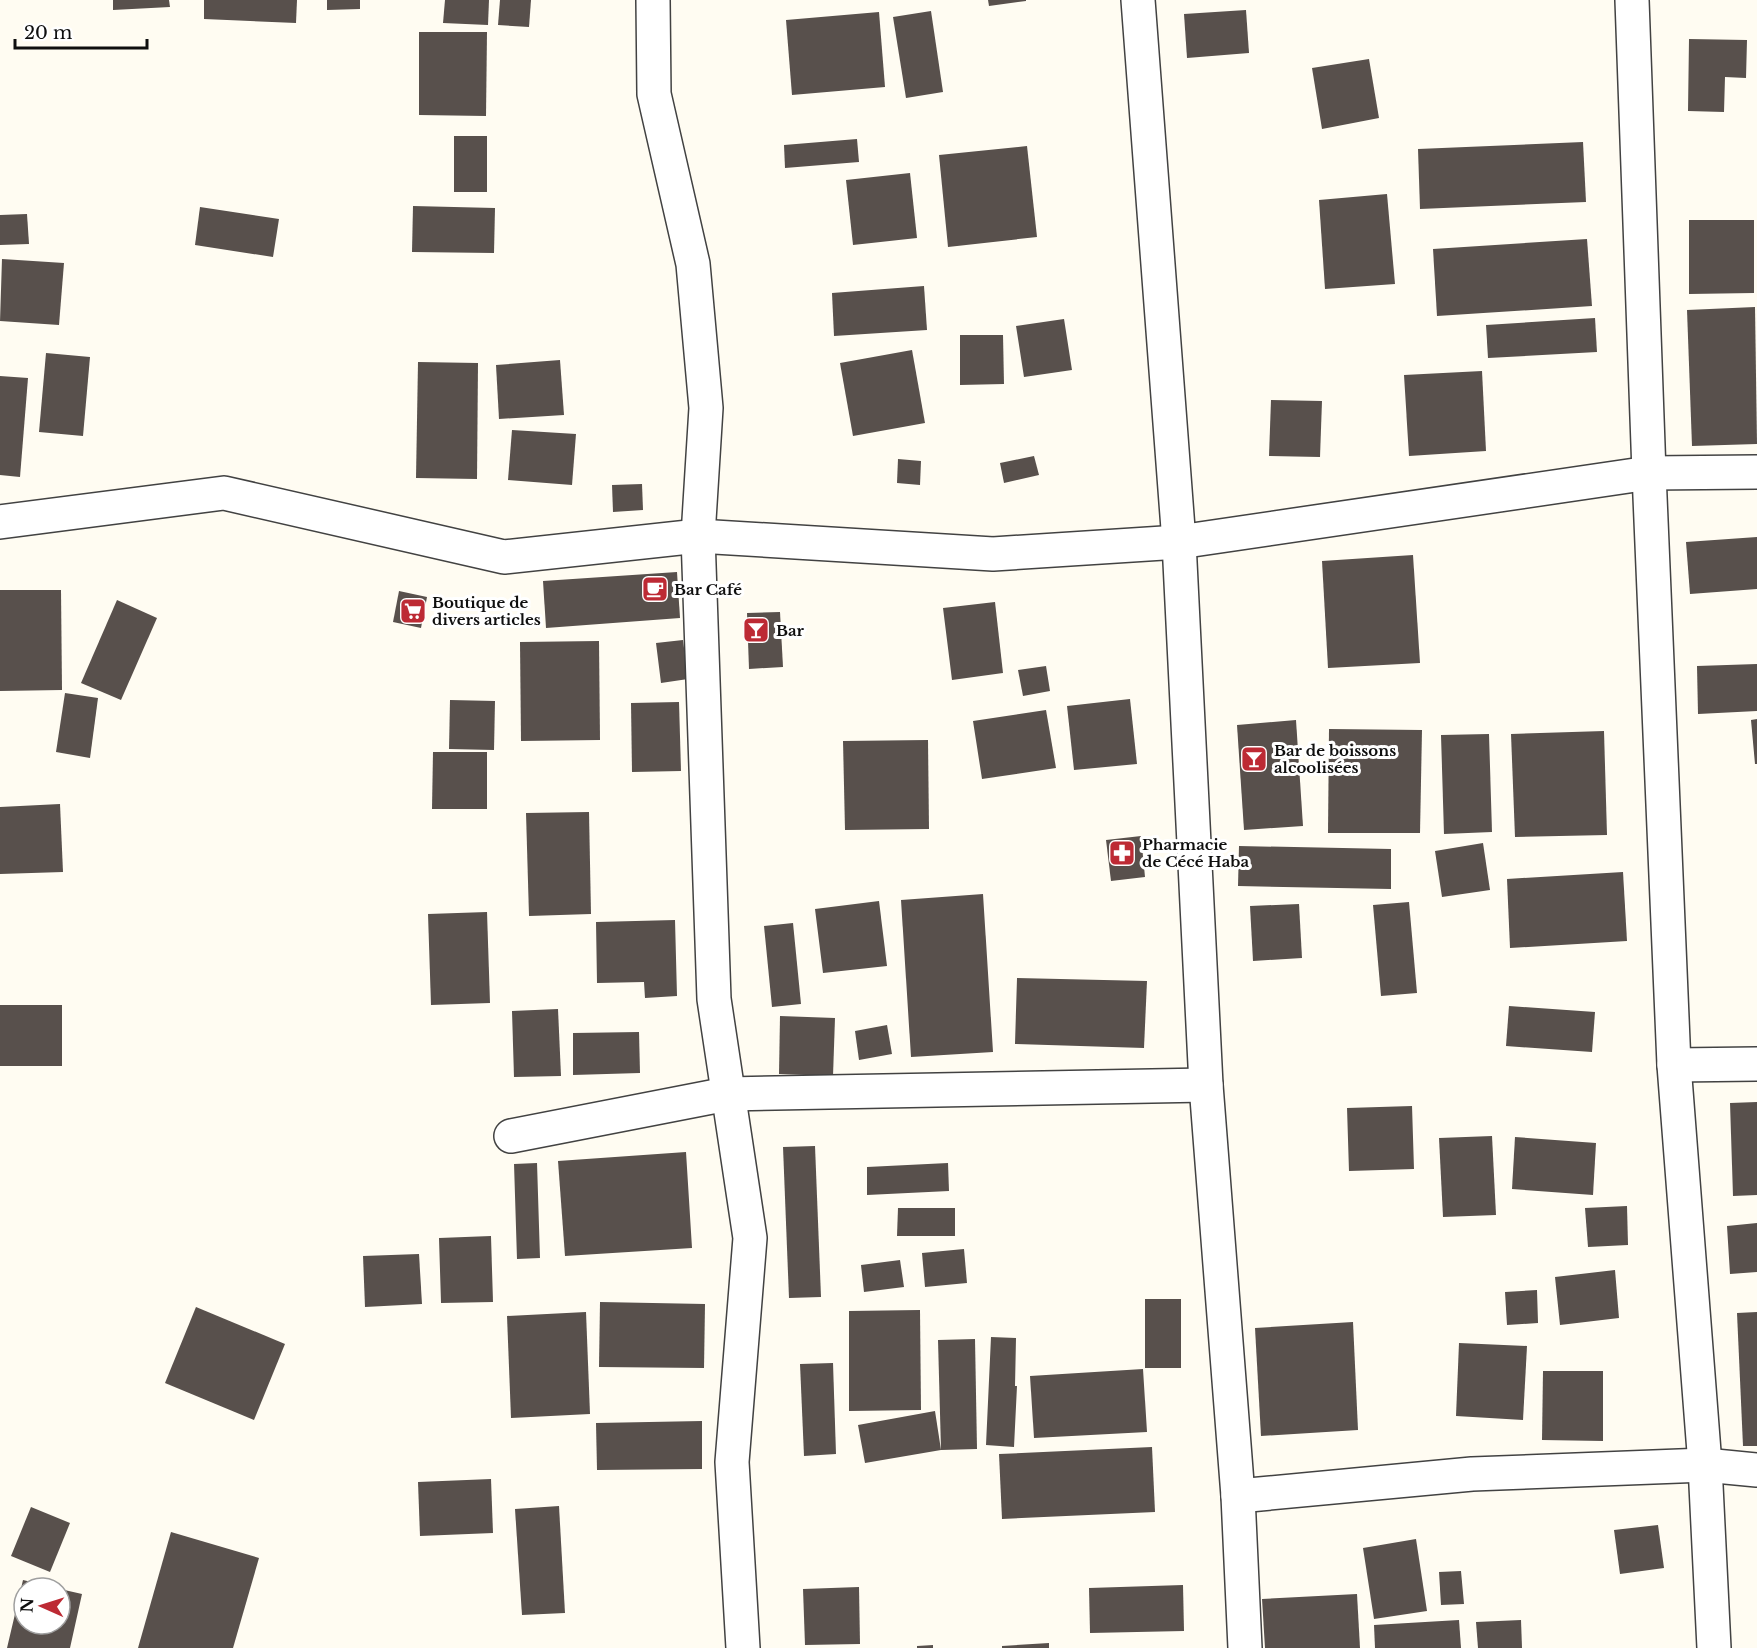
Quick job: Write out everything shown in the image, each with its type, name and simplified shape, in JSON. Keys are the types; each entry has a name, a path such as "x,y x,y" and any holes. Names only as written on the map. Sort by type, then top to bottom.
{"street":[{"path":"653,0 654,94 693,264 706,408 698,536 714,999 750,1238 732,1462 743,1648"},
{"path":"1138,0 1179,542 1206,1085 1238,1496 1245,1648"},
{"path":"1632,0 1674,1065 1705,1465 1714,1648"},
{"path":"0,522 224,493 504,557 698,536 993,554 1179,542 1649,473 1757,471"},
{"path":"1674,1065 1757,1064"},
{"path":"511,1136 727,1094 1206,1085"},
{"path":"1238,1496 1472,1474 1705,1465 1757,1470"}],"building":[{"path":"113,0 169,0 170,7 113,10"},
{"path":"204,0 297,0 296,23 204,19"},
{"path":"327,0 360,0 360,9 327,10"},
{"path":"445,0 489,0 488,25 443,23"},
{"path":"500,0 531,0 529,27 498,25"},
{"path":"988,0 1026,0 1026,1 989,6"},
{"path":"1246,10 1249,53 1187,58 1184,14"},
{"path":"931,11 943,92 906,98 893,17"},
{"path":"879,12 885,87 792,95 786,20"},
{"path":"419,32 487,32 486,116 419,115"},
{"path":"1689,39 1747,40 1746,78 1725,77 1724,112 1688,111"},
{"path":"1369,59 1379,118 1322,129 1312,68"},
{"path":"454,136 487,136 487,192 454,192"},
{"path":"857,139 859,162 785,168 784,145"},
{"path":"1583,142 1586,202 1420,209 1418,149"},
{"path":"1027,146 1037,237 948,247 939,155"},
{"path":"910,173 917,238 853,245 846,180"},
{"path":"1387,194 1395,284 1325,289 1319,200"},
{"path":"413,206 495,208 494,253 412,252"},
{"path":"200,207 279,219 273,257 195,245"},
{"path":"27,214 29,244 0,245 0,215"},
{"path":"1689,220 1754,220 1754,293 1689,294"},
{"path":"1587,239 1592,306 1437,316 1433,249"},
{"path":"2,259 64,263 59,325 0,321"},
{"path":"924,286 927,330 834,336 832,293"},
{"path":"1755,307 1757,444 1692,446 1687,310"},
{"path":"1595,318 1597,352 1488,358 1486,325"},
{"path":"1064,319 1072,370 1024,377 1016,326"},
{"path":"960,335 1003,335 1004,384 960,385"},
{"path":"912,350 925,423 853,436 840,363"},
{"path":"46,353 90,357 83,436 39,432"},
{"path":"560,360 564,415 499,419 496,365"},
{"path":"418,362 478,363 477,479 416,478"},
{"path":"1482,371 1486,451 1409,456 1404,375"},
{"path":"0,376 28,378 20,477 0,475"},
{"path":"1271,400 1322,401 1320,457 1269,456"},
{"path":"512,430 576,434 572,485 508,480"},
{"path":"1034,456 1039,475 1004,483 1000,463"},
{"path":"898,459 921,461 920,485 897,483"},
{"path":"642,484 643,510 613,512 612,485"},
{"path":"1757,537 1757,589 1690,594 1686,542"},
{"path":"1413,555 1420,663 1328,668 1322,561"},
{"path":"677,572 680,618 546,628 543,581"},
{"path":"0,590 61,590 62,690 0,691"},
{"path":"399,591 427,597 421,628 393,622"},
{"path":"117,600 157,618 121,700 81,683"},
{"path":"995,602 1003,673 952,680 943,608"},
{"path":"780,612 783,667 749,669 747,613"},
{"path":"683,640 688,679 661,683 656,643"},
{"path":"599,641 600,740 521,741 520,642"},
{"path":"1757,664 1757,711 1698,714 1697,666"},
{"path":"1046,666 1050,691 1023,696 1018,670"},
{"path":"65,693 98,698 90,758 56,752"},
{"path":"1130,699 1137,764 1074,770 1067,706"},
{"path":"450,700 495,701 494,750 449,749"},
{"path":"679,702 681,771 632,772 631,703"},
{"path":"1046,710 1056,768 982,779 973,721"},
{"path":"1757,719 1757,764 1755,764 1751,720"},
{"path":"1296,720 1303,826 1244,830 1237,725"},
{"path":"1329,729 1422,730 1420,833 1328,833"},
{"path":"1604,731 1607,835 1515,837 1511,734"},
{"path":"1489,734 1492,832 1444,834 1441,735"},
{"path":"928,740 929,829 845,830 843,741"},
{"path":"433,752 487,752 487,809 432,809"},
{"path":"60,804 63,872 0,874 0,807"},
{"path":"589,812 591,914 529,916 526,813"},
{"path":"1141,836 1145,877 1111,881 1106,840"},
{"path":"1483,843 1490,890 1442,897 1435,851"},
{"path":"1239,846 1391,849 1391,889 1238,886"},
{"path":"1623,872 1627,941 1510,948 1507,879"},
{"path":"983,894 993,1052 911,1057 901,900"},
{"path":"879,901 887,966 823,973 815,909"},
{"path":"1409,902 1417,993 1381,996 1373,905"},
{"path":"1299,904 1302,958 1253,961 1250,906"},
{"path":"487,912 490,1003 431,1005 428,914"},
{"path":"675,920 677,996 645,998 644,982 597,983 596,922"},
{"path":"793,923 801,1004 772,1007 764,926"},
{"path":"1017,978 1147,981 1144,1048 1015,1044"},
{"path":"0,1005 62,1005 62,1066 0,1066"},
{"path":"1509,1006 1595,1012 1592,1052 1506,1046"},
{"path":"558,1009 561,1076 514,1077 512,1011"},
{"path":"780,1016 835,1018 833,1076 779,1074"},
{"path":"887,1025 892,1054 859,1060 855,1031"},
{"path":"639,1032 640,1073 573,1075 573,1033"},
{"path":"1757,1102 1757,1195 1733,1196 1730,1103"},
{"path":"1412,1106 1414,1169 1349,1171 1347,1108"},
{"path":"1492,1136 1496,1215 1443,1217 1439,1138"},
{"path":"1515,1137 1596,1143 1593,1195 1512,1189"},
{"path":"815,1146 821,1297 789,1298 783,1147"},
{"path":"686,1152 692,1248 565,1256 558,1161"},
{"path":"537,1163 540,1258 517,1259 514,1164"},
{"path":"948,1163 949,1191 867,1195 867,1167"},
{"path":"1627,1206 1628,1245 1588,1247 1585,1208"},
{"path":"898,1208 955,1208 955,1236 897,1236"},
{"path":"1757,1223 1757,1272 1730,1274 1727,1226"},
{"path":"491,1236 493,1302 441,1303 439,1238"},
{"path":"964,1249 967,1283 925,1287 922,1253"},
{"path":"419,1254 422,1304 365,1307 363,1256"},
{"path":"900,1260 904,1287 864,1292 861,1265"},
{"path":"1615,1270 1619,1318 1560,1325 1555,1277"},
{"path":"1537,1290 1538,1323 1507,1325 1505,1292"},
{"path":"1145,1299 1181,1299 1181,1368 1145,1368"},
{"path":"600,1302 705,1304 704,1368 599,1367"},
{"path":"196,1307 285,1344 254,1420 165,1383"},
{"path":"920,1310 921,1410 849,1411 849,1311"},
{"path":"586,1312 590,1414 511,1418 507,1316"},
{"path":"1757,1312 1757,1446 1743,1446 1737,1313"},
{"path":"1353,1322 1358,1430 1261,1436 1255,1328"},
{"path":"991,1337 1016,1338 1015,1386 1017,1386 1014,1447 986,1445"},
{"path":"975,1339 977,1449 941,1450 938,1340"},
{"path":"1459,1343 1527,1346 1523,1420 1456,1416"},
{"path":"833,1363 836,1454 804,1456 800,1364"},
{"path":"1143,1369 1147,1432 1034,1438 1030,1376"},
{"path":"1543,1371 1603,1371 1603,1441 1542,1440"},
{"path":"935,1411 941,1450 865,1463 858,1425"},
{"path":"702,1421 702,1469 597,1470 596,1423"},
{"path":"1152,1447 1155,1512 1002,1519 999,1454"},
{"path":"491,1479 493,1533 420,1536 418,1482"},
{"path":"559,1506 565,1613 522,1615 515,1509"},
{"path":"31,1507 70,1523 50,1572 11,1556"},
{"path":"1658,1525 1664,1568 1620,1574 1614,1530"},
{"path":"171,1532 259,1558 233,1648 138,1648"},
{"path":"1416,1539 1427,1611 1374,1619 1363,1548"},
{"path":"1461,1571 1464,1604 1441,1605 1439,1572"},
{"path":"1183,1585 1184,1631 1090,1633 1089,1588"},
{"path":"859,1587 860,1644 805,1645 803,1589"},
{"path":"72,1592 82,1594 70,1648 7,1648 12,1627 12,1636 72,1636"},
{"path":"1357,1594 1360,1648 1265,1648 1262,1599"},
{"path":"1459,1620 1461,1648 1375,1648 1374,1625"},
{"path":"1521,1620 1522,1648 1478,1648 1476,1622"},
{"path":"1049,1643 1049,1648 1002,1648 1002,1646"},
{"path":"933,1645 933,1648 917,1648 917,1646"}],"place":[{"name":"Bar Café","path":"655,589"},
{"name":"Boutique de divers articles","path":"413,611"},
{"name":"Bar","path":"756,630"},
{"name":"Bar de boissons alcoolisées","path":"1254,759"},
{"name":"Pharmacie de Cécé Haba","path":"1122,853"}]}
